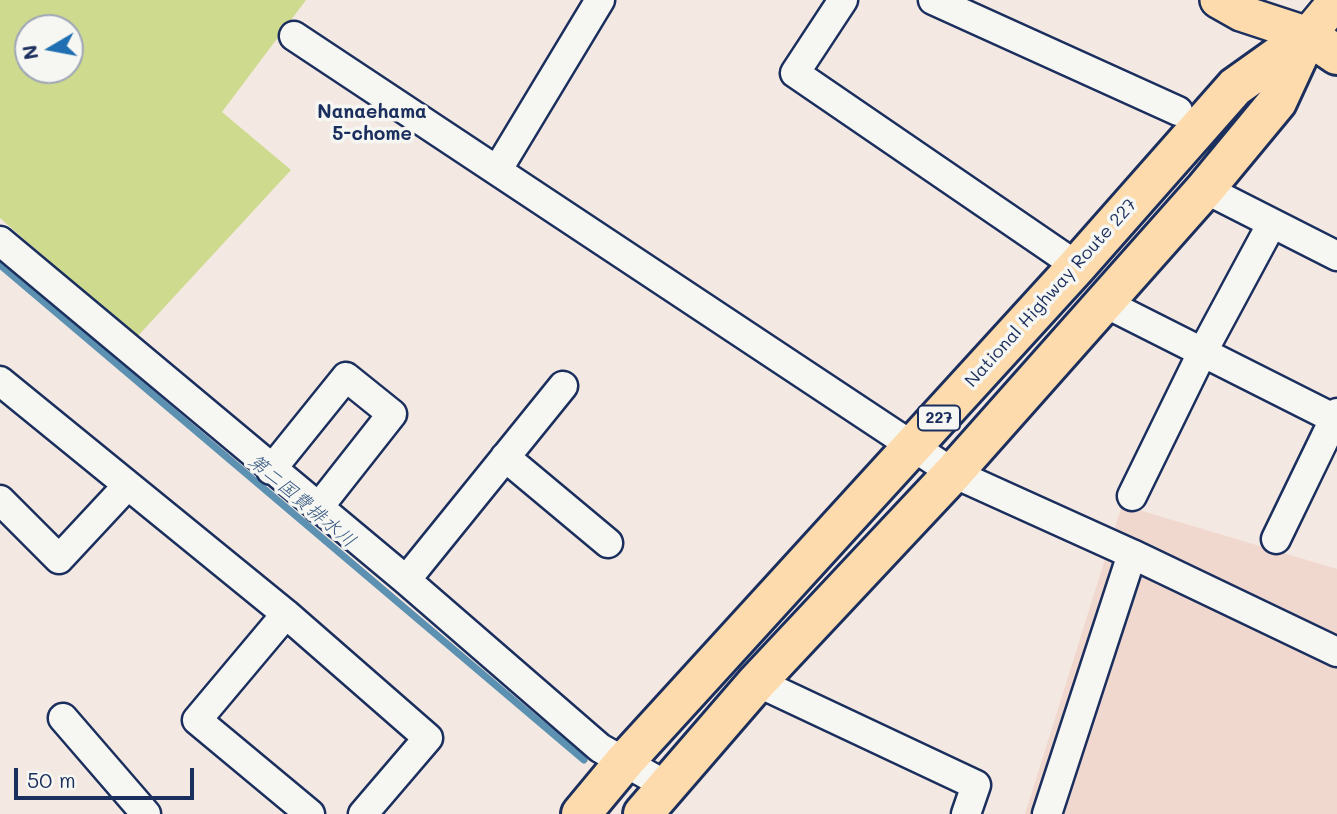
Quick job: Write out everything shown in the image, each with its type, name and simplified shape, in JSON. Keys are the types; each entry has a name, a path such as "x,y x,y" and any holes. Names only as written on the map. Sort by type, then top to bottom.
{"highway":[{"name":"National Highway Route 227","path":"580,814 625,761 1077,266 1235,87 1322,45"},
{"name":"227","path":"655,800 757,682 953,473 1105,303 1205,189 1322,45"}],"main road":[{"path":"1218,0 1241,13 1322,45"},
{"path":"1264,0 1322,45"},
{"path":"1322,45 1337,0"}],"street":[{"path":"844,0 795,73 1077,266"},
{"path":"933,0 1178,111"},
{"path":"498,169 589,4"},
{"path":"293,36 915,445 953,473 1132,554 1337,652"},
{"path":"1205,189 1337,257"},
{"path":"1132,496 1202,353 1271,225"},
{"path":"0,241 406,580 600,748 625,761 655,800"},
{"path":"1105,303 1336,417 1276,539"},
{"path":"271,470 345,377 392,414 318,508"},
{"path":"0,381 286,614 428,738 363,814"},
{"path":"406,580 563,386"},
{"path":"505,457 608,543"},
{"path":"0,500 59,559 127,486"},
{"path":"1047,814 1132,554"},
{"path":"286,614 197,720 310,814"},
{"path":"757,682 976,785 966,814"},
{"path":"63,718 146,814"}],"shaded area":[{"path":"1122,505 1337,569 1337,814 1025,814"}],"green space":[{"path":"0,0 306,0 222,112 291,170 136,338 0,218"}],"waterway":[{"name":"第二国費排水川","path":"0,265 584,760"}],"district":[{"name":"Nanaehama 5-chome","path":"372,123"}]}
